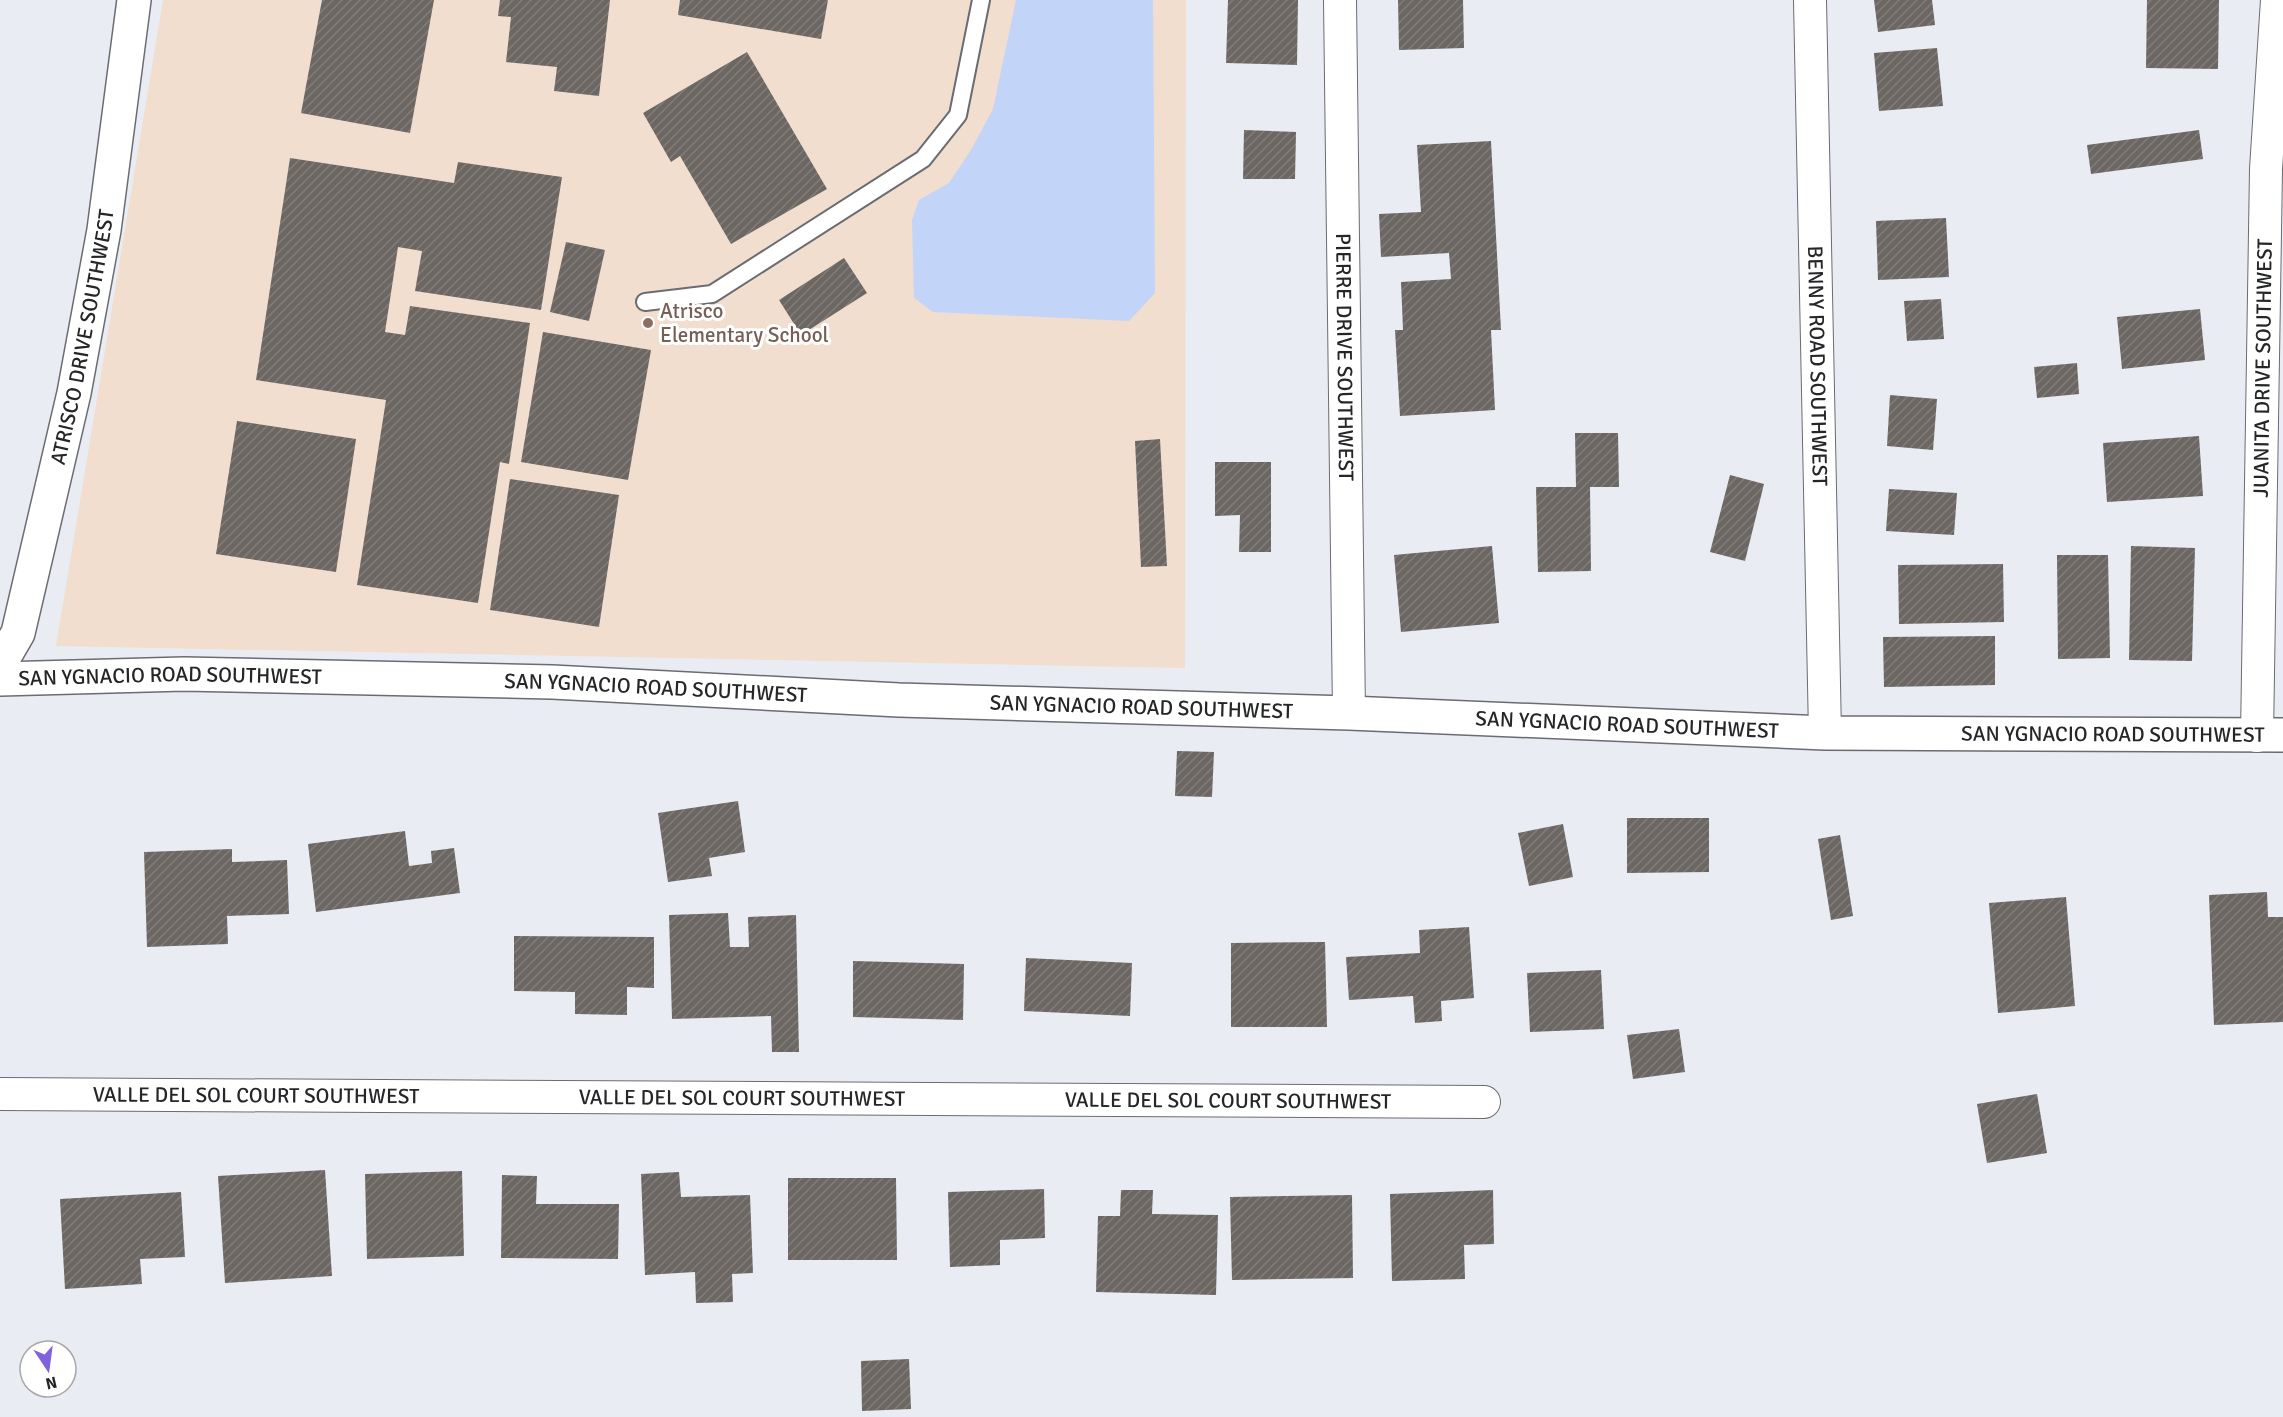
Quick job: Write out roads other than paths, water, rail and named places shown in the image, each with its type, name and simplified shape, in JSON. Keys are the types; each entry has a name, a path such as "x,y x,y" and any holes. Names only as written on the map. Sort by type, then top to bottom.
{"street":[{"name":"ATRISCO DRIVE SOUTHWEST","path":"0,664 18,633 74,393 104,230 134,0"},
{"name":"PIERRE DRIVE SOUTHWEST","path":"1340,0 1349,713"},
{"name":"BENNY ROAD SOUTHWEST","path":"1810,0 1825,733"},
{"name":"JUANITA DRIVE SOUTHWEST","path":"2270,736 2266,169 2277,0"},
{"name":"SAN YGNACIO ROAD SOUTHWEST","path":"0,679 184,674 493,681 911,700 1349,713 1825,733 2270,736"},
{"name":"VALLE DEL SOL COURT SOUTHWEST","path":"0,1094 1484,1102"}],"lane":[{"path":"645,302 712,294 923,159 958,115 981,0"}],"place":[{"name":"Atrisco Elementary School","path":"648,323"}]}
